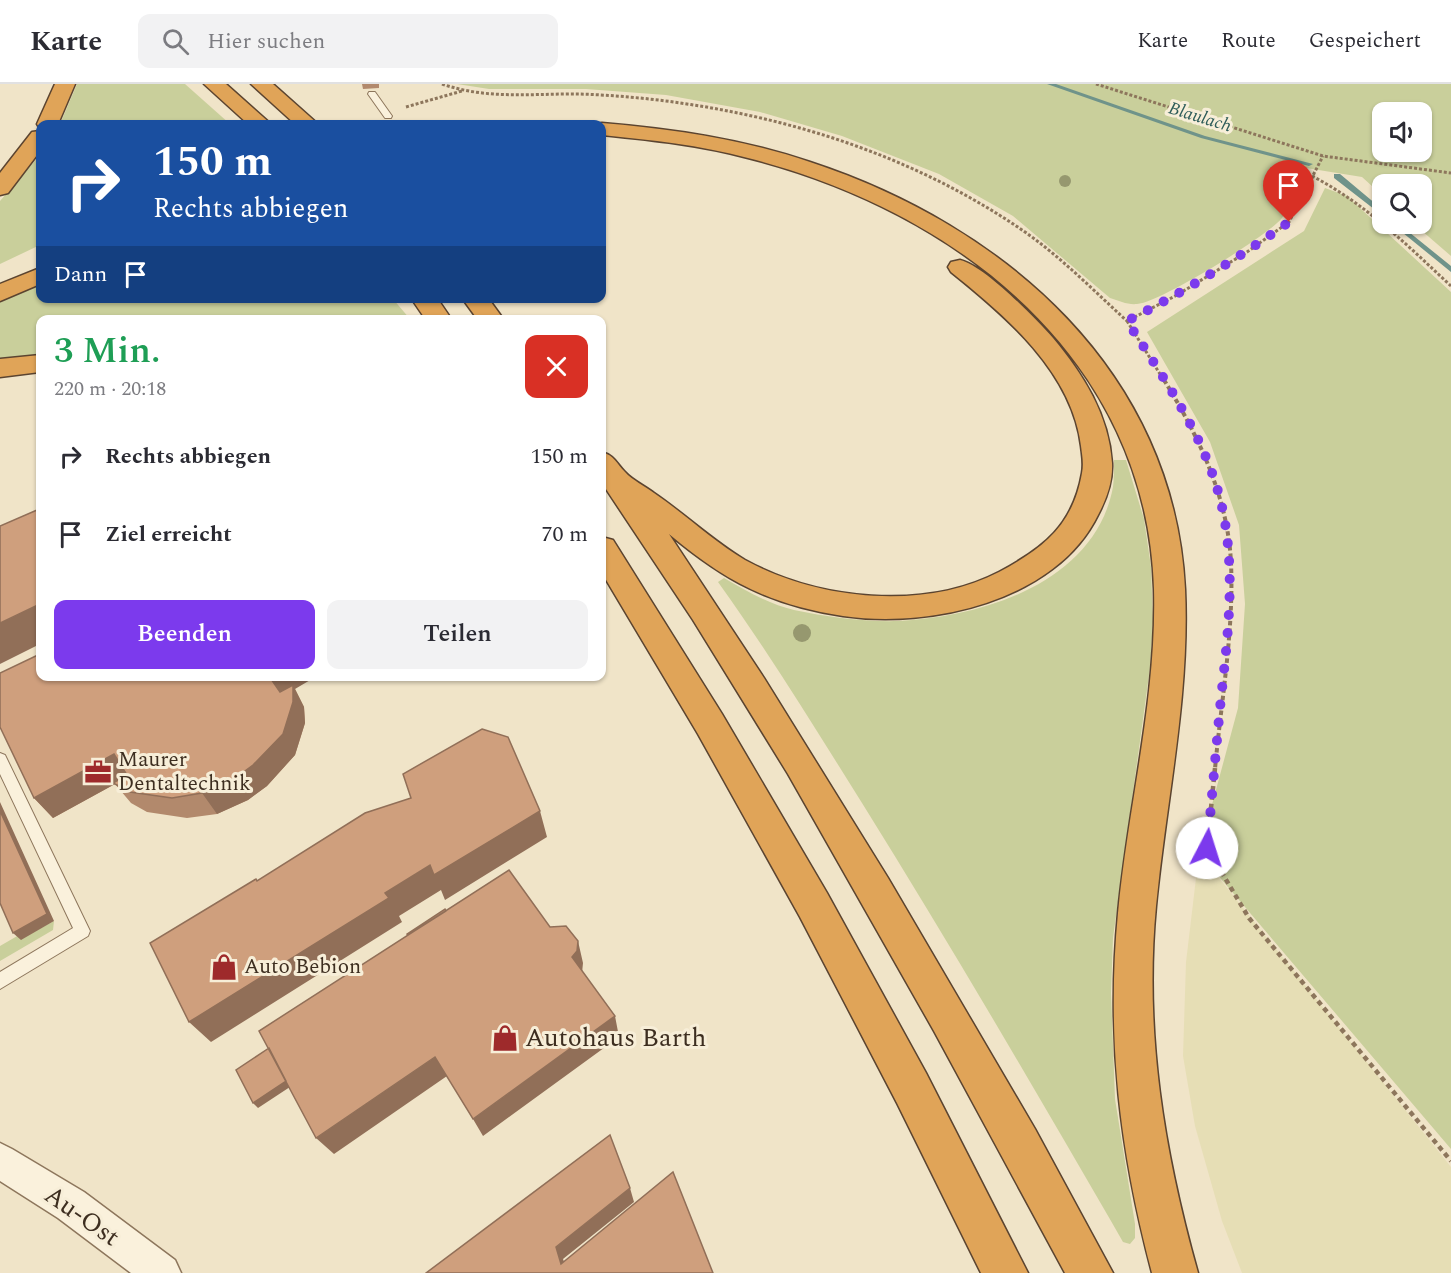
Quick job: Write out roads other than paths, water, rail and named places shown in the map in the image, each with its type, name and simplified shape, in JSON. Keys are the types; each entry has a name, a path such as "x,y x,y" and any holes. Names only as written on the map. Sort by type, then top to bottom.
{"highway":[{"path":"50,120 66,84"},
{"path":"214,84 255,120"},
{"path":"261,84 303,120"},
{"path":"606,130 698,141 791,163 878,196 938,227 991,263 1040,304 1082,351 1105,383 1129,425 1157,499 1165,538 1169,630 1165,685 1139,884 1132,963 1132,1036 1140,1117 1157,1211 1175,1273"},
{"path":"0,188 36,142"},
{"path":"606,144 681,153 780,177 866,211 933,248 961,268 1012,311 1061,367 1079,397 1093,429 1098,472 1091,502 1081,522 1066,540 1043,561 1011,580 973,595 939,603 879,606 814,599 758,579 712,553 609,472"},
{"path":"0,273 36,256"},
{"path":"0,293 36,276"},
{"path":"427,303 436,315"},
{"path":"478,303 488,315"},
{"path":"0,368 36,364"},
{"path":"609,472 714,626 849,844 953,1025 1090,1273"},
{"path":"606,554 785,856 936,1138 1005,1273"},
{"path":"606,581 634,599"}],"street":[{"name":"Au-Ost","path":"0,1161 71,1205 162,1273"}],"lane":[{"path":"372,94 388,116"},
{"path":"0,759 82,931 0,981"}],"waterway":[{"name":"Blaulach","path":"1050,84 1203,137 1309,164"},
{"name":"Blaulach","path":"1337,176 1372,205"},
{"name":"Blaulach","path":"1407,234 1451,270"}],"place":[{"name":"Maurer Dentaltechnik","path":"98,772"},
{"name":"Auto Bebion","path":"224,967"},
{"name":"Autohaus Barth","path":"505,1038"}]}
